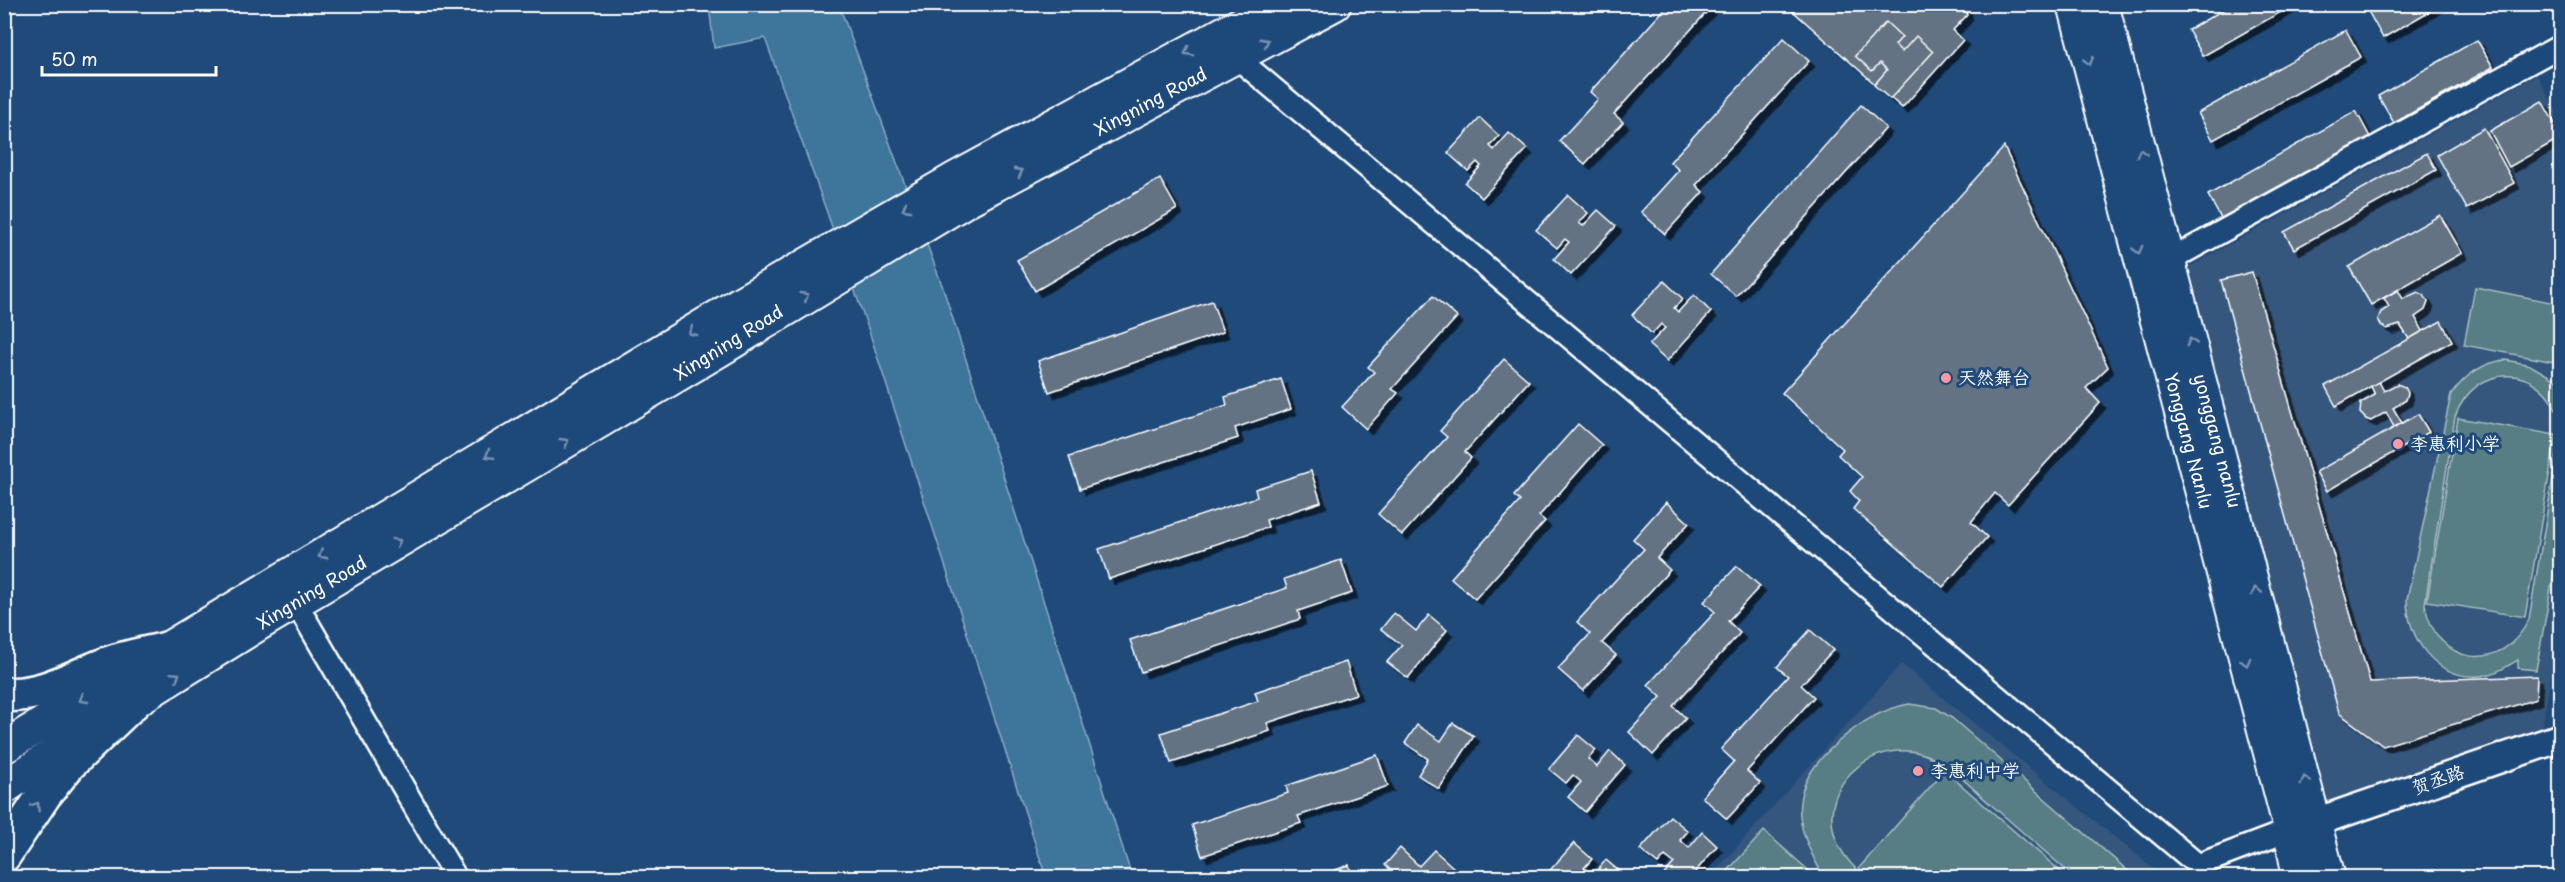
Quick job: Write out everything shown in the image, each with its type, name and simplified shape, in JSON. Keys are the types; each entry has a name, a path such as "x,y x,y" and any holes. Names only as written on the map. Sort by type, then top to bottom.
{"main road":[{"name":"Xingning Road","path":"4,747 166,649 748,314 1277,4"},
{"name":"Xingning Road","path":"962,189 1236,57 1335,4"},
{"name":"Yonggang Nanlu","path":"2074,4 2303,825 2299,878"},
{"name":"yonggang nanlu","path":"2102,4 2170,260 2303,825 2329,878"},
{"name":"Xingning Road","path":"4,788 85,732 135,701 718,351 748,314"},
{"name":"Xingning Road","path":"4,694 17,695 65,683 115,662 166,649"},
{"name":"Xingning Road","path":"4,855 44,795 69,764 135,701"}],"street":[{"path":"2170,260 2560,46"},
{"path":"1236,57 2198,865 2303,825"},
{"path":"296,603 456,878"},
{"name":"贺丞路","path":"2303,825 2560,738"}],"shaded area":[{"path":"709,5 839,5 943,288 1132,877 1046,877 869,331 765,38 714,48"},
{"name":"李惠利小学","path":"2537,75 2560,117 2560,621 2542,730 2328,808 2189,267"},
{"name":"李惠利中学","path":"1901,664 2164,877 1709,878"}],"green space":[{"path":"2475,287 2560,304 2560,363 2464,345"},
{"path":"2506,360 2530,365 2559,382 2560,420 2551,401 2539,387 2525,379 2509,376 2493,378 2477,386 2465,399 2455,417 2425,604 2431,625 2442,641 2455,651 2471,656 2487,655 2503,649 2517,637 2529,619 2560,436 2560,539 2536,670 2518,668 2518,660 2490,674 2464,675 2437,664 2418,642 2408,614 2407,599 2451,395 2475,371"},
{"path":"2458,418 2556,435 2525,617 2427,601"},
{"path":"1909,704 1936,708 1952,718 2135,877 2074,877 1951,770 1926,755 1910,751 1894,751 1864,762 1842,784 1835,799 1832,825 1837,842 1846,858 1865,877 1824,877 1805,838 1801,821 1800,804 1810,773 1840,740 1856,727 1881,713"},
{"path":"1944,771 2067,877 1869,877 1859,868"},
{"path":"1764,831 1816,877 1722,877"}],"building":[{"path":"1669,4 1714,4 1614,114 1623,122 1585,164 1559,141 1598,99 1590,92"},
{"path":"1785,4 1965,4 1967,15 1953,30 1963,40 1902,108"},
{"path":"2233,4 2295,4 2203,56 2188,30"},
{"path":"2380,4 2442,4 2383,38 2368,11"},
{"path":"1886,22 1902,37 1895,45 1902,52 1916,36 1933,52 1890,99 1874,85 1887,70 1880,63 1872,71 1855,56"},
{"path":"2346,30 2361,57 2213,140 2198,113"},
{"path":"1784,38 1809,61 1696,185 1703,192 1665,234 1641,212 1679,170 1670,162"},
{"path":"2477,40 2493,67 2394,123 2378,96"},
{"path":"2542,101 2560,133 2560,138 2509,167 2490,131"},
{"path":"1861,105 1886,128 1736,296 1711,274"},
{"path":"2356,111 2371,139 2223,222 2208,195"},
{"path":"1480,118 1499,136 1490,146 1494,150 1509,133 1527,149 1482,198 1465,183 1481,166 1477,162 1468,171 1448,153"},
{"path":"2484,128 2514,183 2467,209 2437,155"},
{"name":"天然舞台","path":"2004,147 2108,367 2086,388 2100,403 2008,505 1995,493 1971,522 1987,537 1943,587 1853,509 1859,501 1850,491 1862,477 1838,455 1843,449 1782,393"},
{"path":"2427,153 2436,170 2294,249 2284,232"},
{"path":"1160,179 1177,209 1035,291 1017,260"},
{"path":"1568,195 1588,213 1579,223 1583,226 1598,210 1616,226 1571,275 1554,259 1569,242 1565,239 1557,248 1536,230"},
{"path":"2440,215 2462,253 2371,305 2349,267"},
{"path":"2252,272 2370,682 2537,676 2536,699 2383,746 2339,713 2221,280"},
{"path":"1664,281 1683,299 1674,308 1678,312 1694,295 1711,312 1667,361 1649,345 1665,328 1661,324 1652,334 1632,315"},
{"path":"2398,290 2403,299 2418,292 2424,295 2428,302 2425,310 2415,317 2423,331 2409,339 2400,325 2387,329 2378,319 2381,312 2389,307 2384,298"},
{"path":"1433,296 1457,317 1392,389 1398,393 1366,429 1342,407 1374,372 1368,367"},
{"path":"1212,301 1223,332 1049,392 1038,361"},
{"path":"2441,321 2452,341 2336,406 2325,386"},
{"path":"1504,359 1529,381 1465,452 1471,458 1402,535 1378,514 1447,437 1440,431"},
{"path":"1281,379 1291,409 1235,428 1238,438 1080,489 1069,457 1227,405 1225,397"},
{"path":"2379,382 2384,391 2397,384 2405,387 2408,393 2406,400 2393,408 2402,423 2394,427 2386,412 2371,421 2360,413 2361,403 2375,395 2371,386"},
{"path":"2418,414 2429,432 2327,491 2316,472"},
{"path":"1578,424 1602,445 1539,516 1545,521 1475,599 1451,578 1520,501 1514,496"},
{"path":"1311,471 1321,502 1266,520 1268,527 1109,579 1099,549 1257,497 1255,489"},
{"path":"1666,502 1689,523 1657,558 1670,570 1602,643 1616,655 1583,691 1558,669 1590,634 1577,622 1644,549 1633,539"},
{"path":"1341,560 1352,593 1298,611 1300,619 1141,672 1130,640 1287,588 1284,579"},
{"path":"1737,566 1760,586 1728,621 1740,633 1673,706 1686,718 1653,755 1629,732 1661,697 1648,685 1715,612 1704,602"},
{"path":"1394,613 1416,631 1429,615 1447,630 1408,678 1387,662 1402,645 1381,629"},
{"path":"1810,630 1833,650 1801,685 1814,697 1747,771 1760,783 1727,819 1702,797 1734,761 1721,749 1788,676 1777,667"},
{"path":"1346,662 1356,694 1267,723 1270,731 1171,763 1161,733 1258,701 1255,692"},
{"path":"1453,723 1474,736 1439,789 1418,775 1428,759 1405,743 1417,725 1441,741"},
{"path":"1578,735 1596,750 1588,759 1597,767 1610,751 1625,765 1585,812 1568,797 1581,782 1573,775 1566,783 1549,769"},
{"path":"1377,755 1388,786 1298,816 1301,823 1202,856 1192,825 1288,793 1286,786"},
{"path":"1670,816 1688,831 1680,840 1689,848 1702,832 1717,846 1690,878 1661,878 1674,863 1665,856 1658,864 1640,850"},
{"path":"1574,843 1592,859 1584,868 1593,875 1606,860 1621,873 1618,878 1544,877"},
{"path":"1400,848 1419,866 1434,850 1454,868 1445,878 1399,878 1385,865"},
{"path":"1349,865 1353,878 1313,878"}],"place":[{"name":"天然舞台","path":"1946,378"},
{"name":"李惠利小学","path":"2398,444"},
{"name":"李惠利中学","path":"1918,771"}]}
